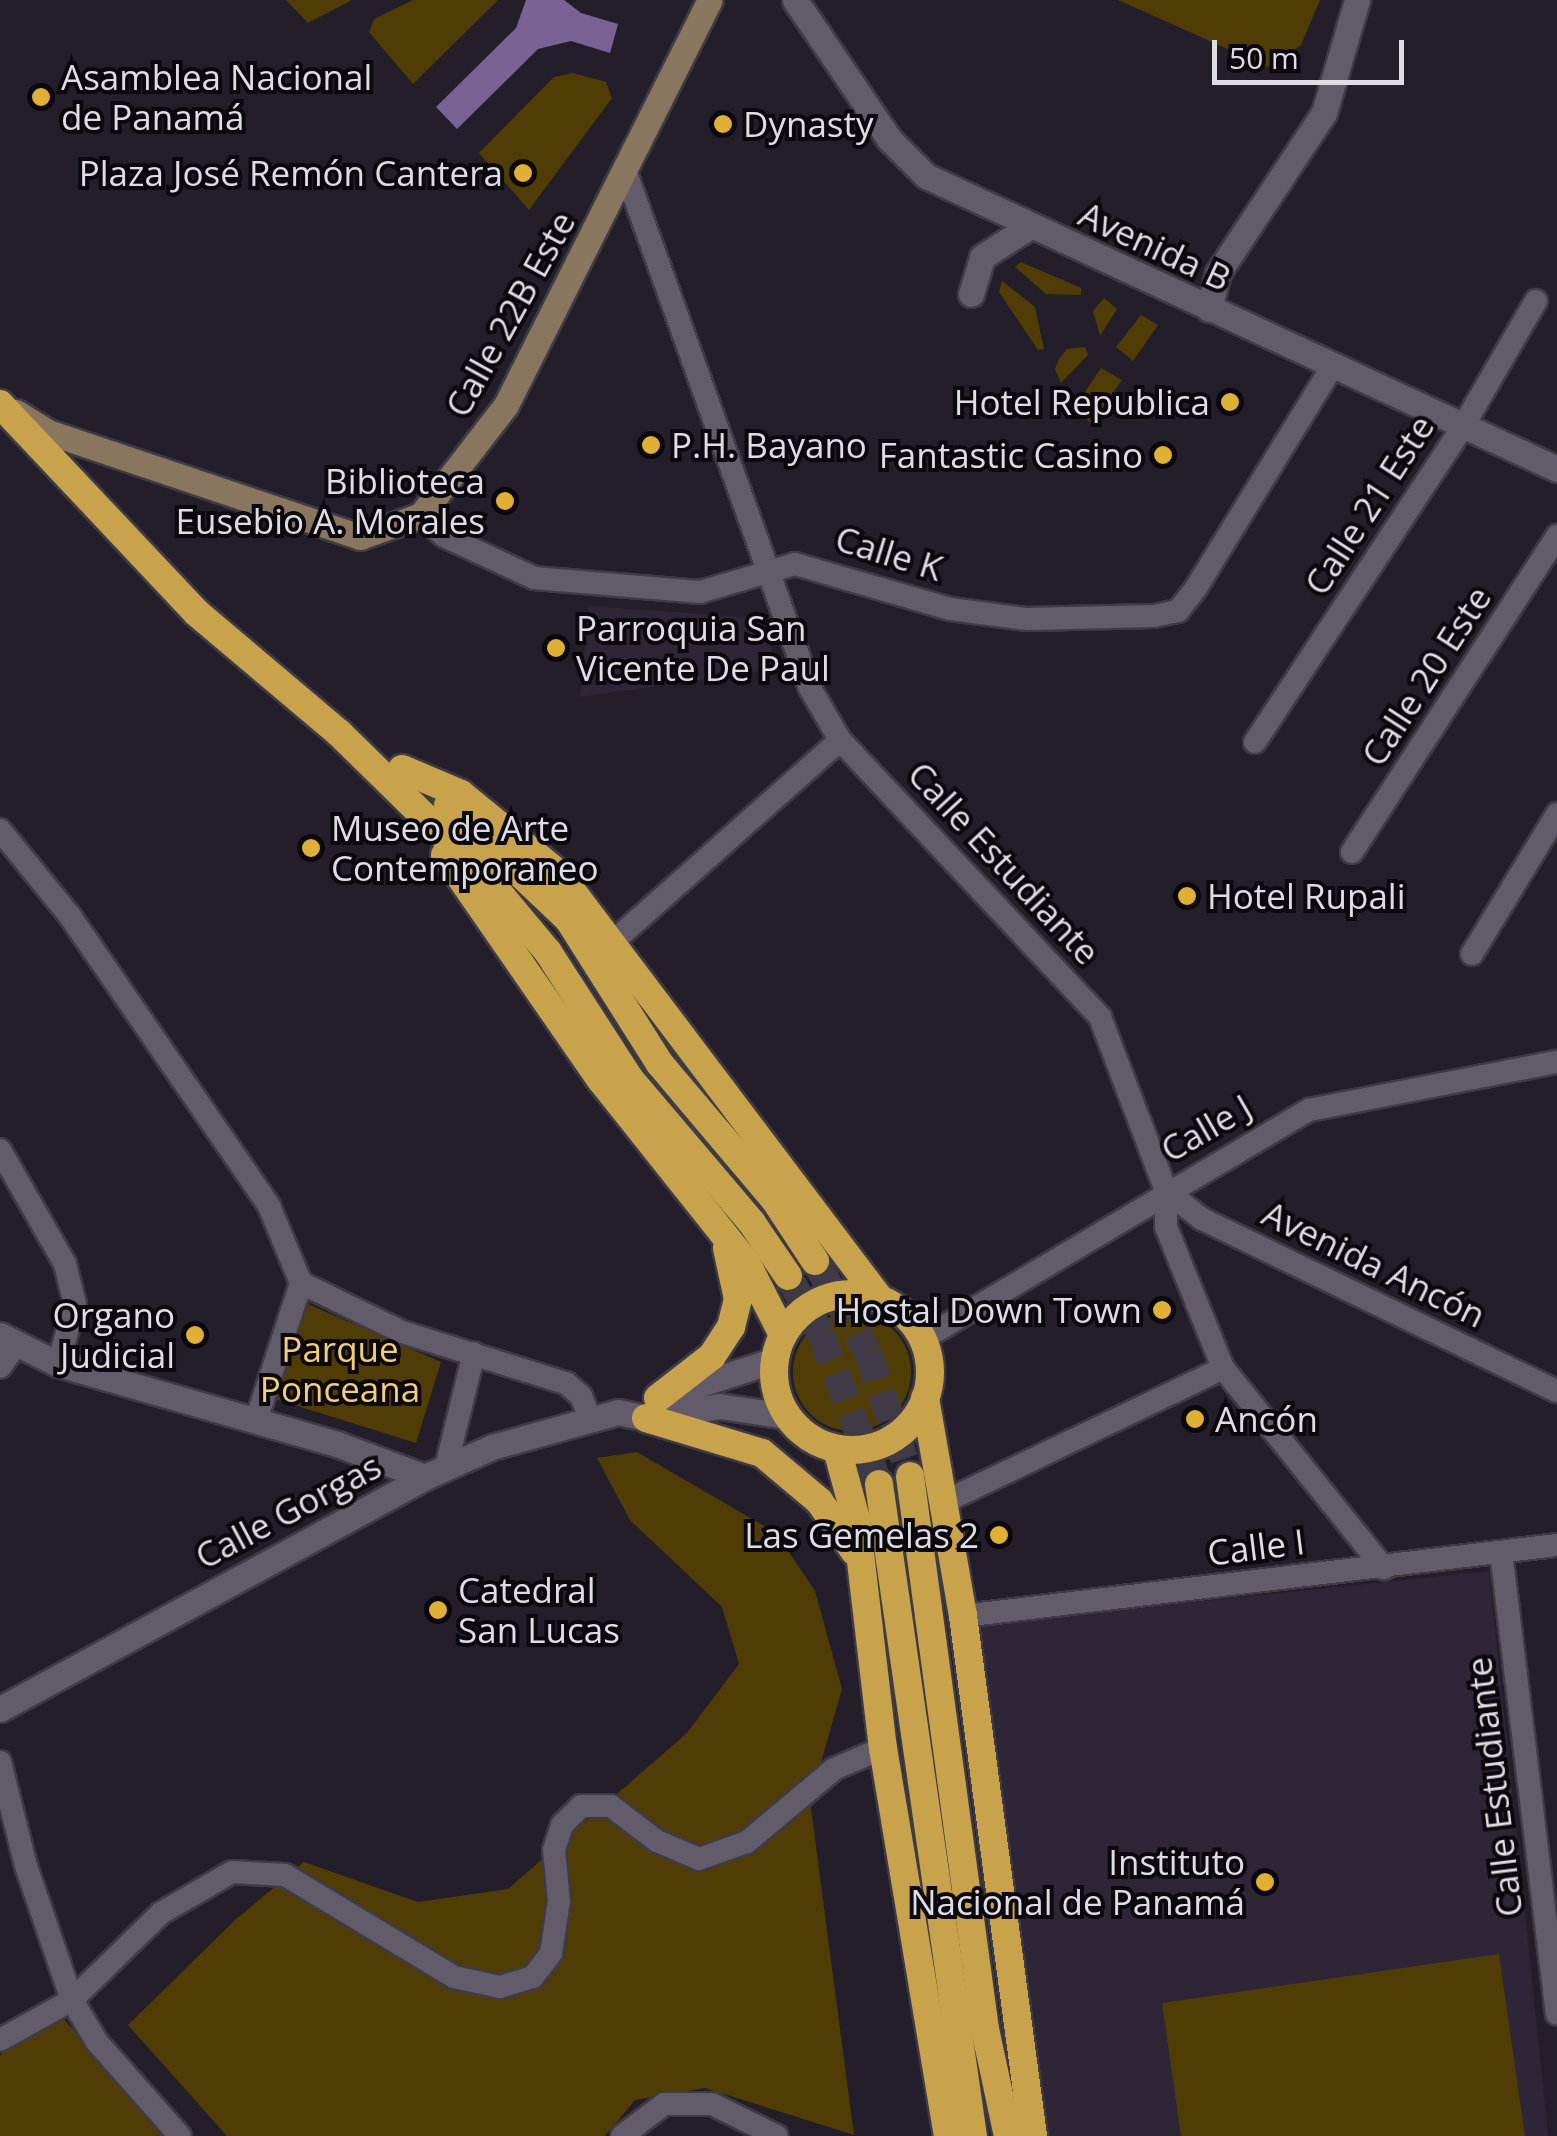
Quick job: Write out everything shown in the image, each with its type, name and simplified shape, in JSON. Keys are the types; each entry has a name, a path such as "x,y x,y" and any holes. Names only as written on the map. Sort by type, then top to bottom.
{"highway":[{"path":"0,403 61,474 197,613 338,734 503,853 569,920 660,1064 775,1200 815,1260"},
{"path":"0,427 61,474"},
{"path":"400,781 435,778 511,831 559,874 614,940 686,1049 782,1162 880,1299"},
{"path":"400,781 602,1080 719,1228 779,1347"},
{"path":"400,781 548,952 630,1080 752,1223 788,1276"},
{"path":"643,1410 693,1375 732,1327 736,1283 719,1228"},
{"path":"926,1398 900,1434 881,1445 837,1449 800,1432 787,1416 774,1379 779,1347 806,1310 836,1296 880,1299 899,1309 923,1340 930,1377 926,1398 963,1616 1033,2136"},
{"path":"643,1410 762,1453 819,1501 861,1562"},
{"path":"837,1449 861,1562 883,1748 948,2136"},
{"path":"910,1476 954,1765 985,2029 1008,2136"},
{"path":"878,1484 973,2136"}],"main road":[{"name":"Calle 22B Este","path":"421,514 506,405 710,0"},
{"path":"0,403 48,432 360,537 421,514"}],"street":[{"name":"Avenida B","path":"795,0 889,139 926,176 1029,227 1172,285 1209,309 1462,428 1557,468"},
{"path":"1209,309 1218,273 1324,113 1357,0"},
{"name":"Calle Estudiante","path":"626,173 764,570 810,688 840,740 1100,1017 1166,1191 1166,1227 1223,1368 1384,1568"},
{"path":"970,294 982,256 1029,227"},
{"name":"Calle 21 Este","path":"1255,742 1462,428 1536,301"},
{"name":"Calle K","path":"421,514 444,536 534,578 700,592 764,570 820,566 950,609 1027,619 1178,611 1332,367"},
{"name":"Calle 20 Este","path":"1352,852 1557,536"},
{"path":"614,940 840,740"},
{"path":"1472,954 1557,814"},
{"path":"0,830 217,1124 270,1206 301,1282 256,1421"},
{"name":"Calle J","path":"923,1340 1166,1191 1309,1110 1557,1062"},
{"path":"0,1150 65,1264 75,1304 58,1364"},
{"name":"Avenida Ancón","path":"1166,1191 1202,1219 1557,1391"},
{"path":"301,1282 402,1332 566,1382 581,1396 590,1418"},
{"path":"0,1367 9,1339 58,1364 436,1472 474,1353"},
{"name":"Calle Gorgas","path":"643,1410 779,1347"},
{"path":"946,1501 1223,1368"},
{"name":"Calle Gorgas","path":"0,1709 436,1472 590,1418 643,1410 719,1406 787,1416"},
{"name":"Calle I","path":"963,1616 1557,1545"},
{"name":"Calle Estudiante","path":"1502,1552 1557,2014"},
{"path":"0,2040 72,2000 161,1913 232,1872 285,1874 454,1977 500,1987 533,1977 551,1953 558,1901 554,1850 562,1825 581,1806 610,1806 658,1841 699,1859 747,1842 834,1769 883,1748"},
{"path":"0,1762 26,1866 72,2000 96,2042 180,2136"},
{"path":"622,2136 664,2104 712,2104 777,2136"}],"shaded area":[{"path":"526,0 564,0 581,13 618,24 610,53 571,41 538,49 457,129 436,107 516,28"},
{"path":"589,606 760,618 778,669 580,697"},
{"name":"Instituto Nacional de Panamá","path":"1489,1571 1548,2136 1029,2136 975,1625"}],"green space":[{"path":"286,0 352,0 308,23"},
{"path":"413,0 497,1 413,84 369,32 374,19"},
{"path":"1118,0 1320,0 1301,45 1268,67"},
{"path":"573,73 606,82 612,98 529,210 479,153 554,77"},
{"path":"1021,262 1081,288 1081,295 1046,294 1015,267"},
{"path":"1002,281 1035,307 1044,349 1038,350 999,292"},
{"path":"1104,298 1117,309 1100,336 1093,311"},
{"path":"1141,315 1158,325 1133,361 1116,347"},
{"path":"1085,347 1088,355 1061,383 1055,369 1059,359 1067,349"},
{"path":"1101,368 1122,380 1091,424 1076,405"},
{"name":"Parque Ponceana","path":"301,1301 441,1362 416,1443 275,1399"},
{"path":"852,1313 875,1317 894,1330 907,1349 911,1372 907,1395 894,1414 875,1427 852,1431 829,1427 810,1414 797,1395 793,1372 797,1349 810,1330 829,1317"},
{"path":"637,1452 776,1533 815,1591 842,1689 810,1801 854,2135 705,2088 635,2100 605,2136 227,2136 128,2025 234,1921 304,1862 418,1902 508,1889 687,1733 739,1664 722,1607 630,1520 597,1458"},
{"path":"1499,1954 1525,2136 1181,2136 1162,2003"},
{"path":"62,2017 168,2136 0,2136 0,2056 18,2032"}],"tunnel":[{"path":"815,1261 868,1353 910,1476"},
{"path":"788,1276 821,1334 879,1484"}],"place":[{"name":"Asamblea Nacional de Panamá","path":"41,97"},
{"name":"Dynasty","path":"723,124"},
{"name":"Plaza José Remón Cantera","path":"523,173"},
{"name":"Hotel Republica","path":"1230,402"},
{"name":"P.H. Bayano","path":"651,445"},
{"name":"Fantastic Casino","path":"1163,455"},
{"name":"Biblioteca Eusebio A. Morales","path":"505,501"},
{"name":"Parroquia San Vicente De Paul","path":"556,648"},
{"name":"Museo de Arte Contemporaneo","path":"311,848"},
{"name":"Hotel Rupali","path":"1187,896"},
{"name":"Hostal Down Town","path":"1162,1310"},
{"name":"Organo Judicial","path":"195,1335"},
{"name":"Ancón","path":"1195,1419"},
{"name":"Las Gemelas 2","path":"999,1535"},
{"name":"Catedral San Lucas","path":"438,1610"},
{"name":"Instituto Nacional de Panamá","path":"1265,1882"}]}
